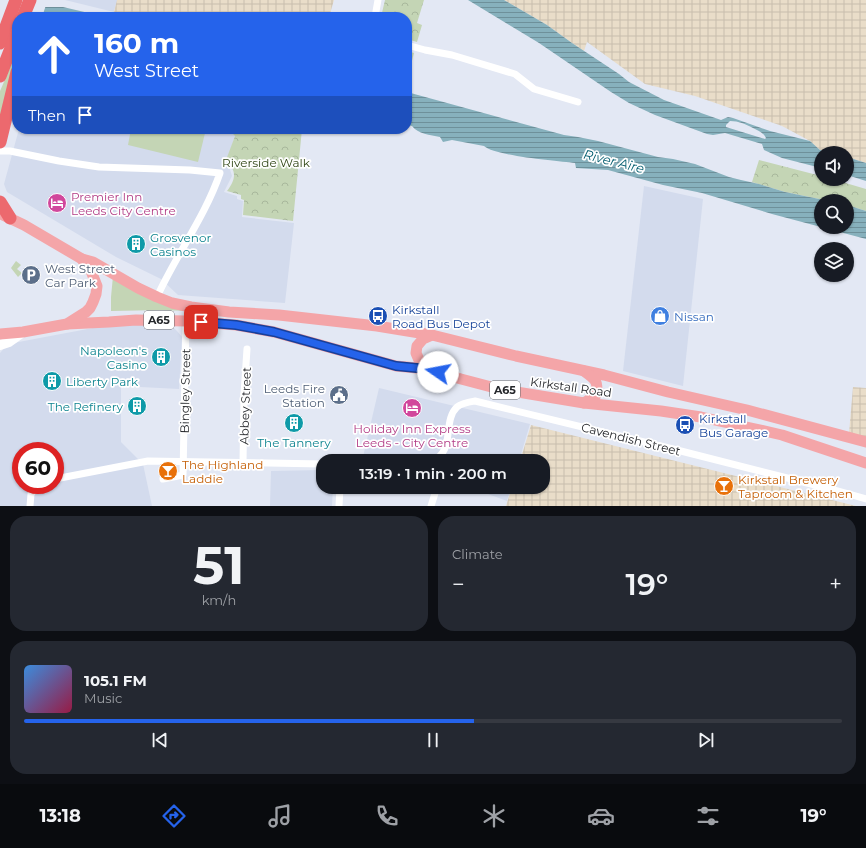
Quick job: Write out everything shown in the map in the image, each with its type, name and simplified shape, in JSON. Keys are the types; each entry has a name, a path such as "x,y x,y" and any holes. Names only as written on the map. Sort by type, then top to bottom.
{"highway":[{"path":"0,24 15,0"},
{"path":"0,76 4,44 15,0"},
{"path":"25,12 31,0"},
{"path":"31,0 31,12"},
{"path":"4,44 12,37"},
{"path":"0,142 12,93"}],"main road":[{"name":"A65","path":"2,212 82,259 93,262 138,288 157,297"},
{"name":"A65","path":"68,324 82,316 90,308 96,294 97,286 95,279 82,259"},
{"name":"Kirkstall Road","path":"157,297 172,303 203,309 288,316 377,326 432,335 516,356 604,374 668,392 747,410 866,443"},
{"name":"A65","path":"0,334 23,332 68,324 106,323 136,320 186,321"},
{"name":"Kirkstall Road","path":"186,321 217,323 274,332 396,366 427,369 499,389 584,403 694,416 782,435 863,462"},
{"path":"427,369 419,360 416,353 417,346 423,339 432,335"},
{"path":"583,370 595,380 597,388 596,395 584,403"},
{"path":"863,462 856,454 856,449 866,443"}],"street":[{"path":"376,12 378,0"},
{"path":"412,46 452,55 515,74 534,89 578,102"},
{"path":"0,151 10,151 99,167 182,169 220,173 214,190 165,279 157,297"},
{"name":"Bingley Street","path":"183,462 186,321"},
{"path":"0,345 10,342 23,332"},
{"name":"Abbey Street","path":"243,463 244,394 247,349"},
{"name":"Cavendish Street","path":"441,454 446,445 451,416 457,407 466,402 474,401 673,449 866,499"},
{"path":"64,477 148,461 316,464"},
{"path":"163,479 183,475 183,462"},
{"path":"30,506 31,494"},
{"path":"340,494 340,506"},
{"path":"432,506 435,494"}],"shaded area":[{"path":"65,0 117,0 114,12"},
{"path":"117,0 334,0 330,12 114,12"},
{"path":"504,0 866,0 866,163 854,159 854,146 816,146 810,141 782,126 695,96 645,84 587,42 584,51 547,25"},
{"path":"18,134 233,134 235,136 227,160 232,176 224,192 237,196 237,199 243,201 242,217 294,223 285,303 178,295 161,279 116,257 7,192 4,184"},
{"name":"Nissan","path":"644,186 703,199 683,386 623,371"},
{"path":"168,323 177,331 182,337 179,389 121,386 121,442 143,464 152,506 0,506 0,353 8,344 98,327"},
{"path":"853,387 866,388 866,437 849,433"},
{"path":"379,388 530,424 521,454 364,454"},
{"path":"531,425 856,506 506,506 510,494 550,494 550,454 522,454"},
{"path":"316,470 316,494 333,494 332,506 270,506 271,471"},
{"path":"488,494 509,494 507,501"}],"green space":[{"path":"385,0 424,0 417,23 422,25 417,42 412,40 412,12 382,12"},
{"path":"12,62 12,72 0,118 0,91"},
{"path":"130,134 205,134 198,162 128,145"},
{"name":"Riverside Walk","path":"233,134 302,134 293,221 243,215 244,200 241,199 241,195 227,191 234,179 234,171 226,160 235,136"},
{"path":"759,160 814,174 814,186 854,185 866,189 866,211 854,207 854,194 814,194 814,198 785,192 752,182"},
{"path":"16,261 21,265 17,269 22,273 18,277 11,268"},
{"path":"113,276 189,311 111,311"}],"water":[{"path":"0,0 40,7 63,7 84,12 12,12"},
{"path":"468,0 504,0 547,25 629,82 664,100 721,120 728,117 733,118 770,131 810,141 816,146 814,146 814,166 782,158 764,150 762,144 725,133 713,135 707,134 655,115 629,103 539,43","holes":["730,121 742,123 762,133 766,138 765,139 726,127"]},
{"name":"River Aire","path":"412,93 564,135 598,141 658,157 695,164 729,177 814,198 814,225 702,193 663,185 608,170 576,168 575,163 500,153 490,150 484,146 452,140 443,142 440,137 421,132 412,126"},
{"path":"854,159 866,163 866,181 854,177"},
{"name":"River Aire","path":"854,207 866,211 866,239 847,234 854,234"}],"pier":[{"path":"0,0 21,0 46,5 44,12 12,12 12,37 0,33"}],"place":[{"name":"Premier Inn Leeds City Centre","path":"57,203"},
{"name":"Grosvenor Casinos","path":"136,244"},
{"name":"West Street Car Park","path":"31,275"},
{"name":"Kirkstall Road Bus Depot","path":"378,316"},
{"name":"Nissan","path":"660,316"},
{"name":"Napoleon's Casino","path":"161,357"},
{"name":"Liberty Park","path":"52,381"},
{"name":"Leeds Fire Station","path":"339,395"},
{"name":"The Refinery","path":"137,406"},
{"name":"Holiday Inn Express Leeds - City Centre","path":"412,408"},
{"name":"The Tannery","path":"294,423"},
{"name":"Kirkstall Bus Garage","path":"685,425"},
{"name":"The Highland Laddie","path":"168,471"},
{"name":"Kirkstall Brewery Taproom & Kitchen","path":"724,486"}],"route":[{"path":"201,322 236,325 274,332 396,366 427,369 438,372"}]}
